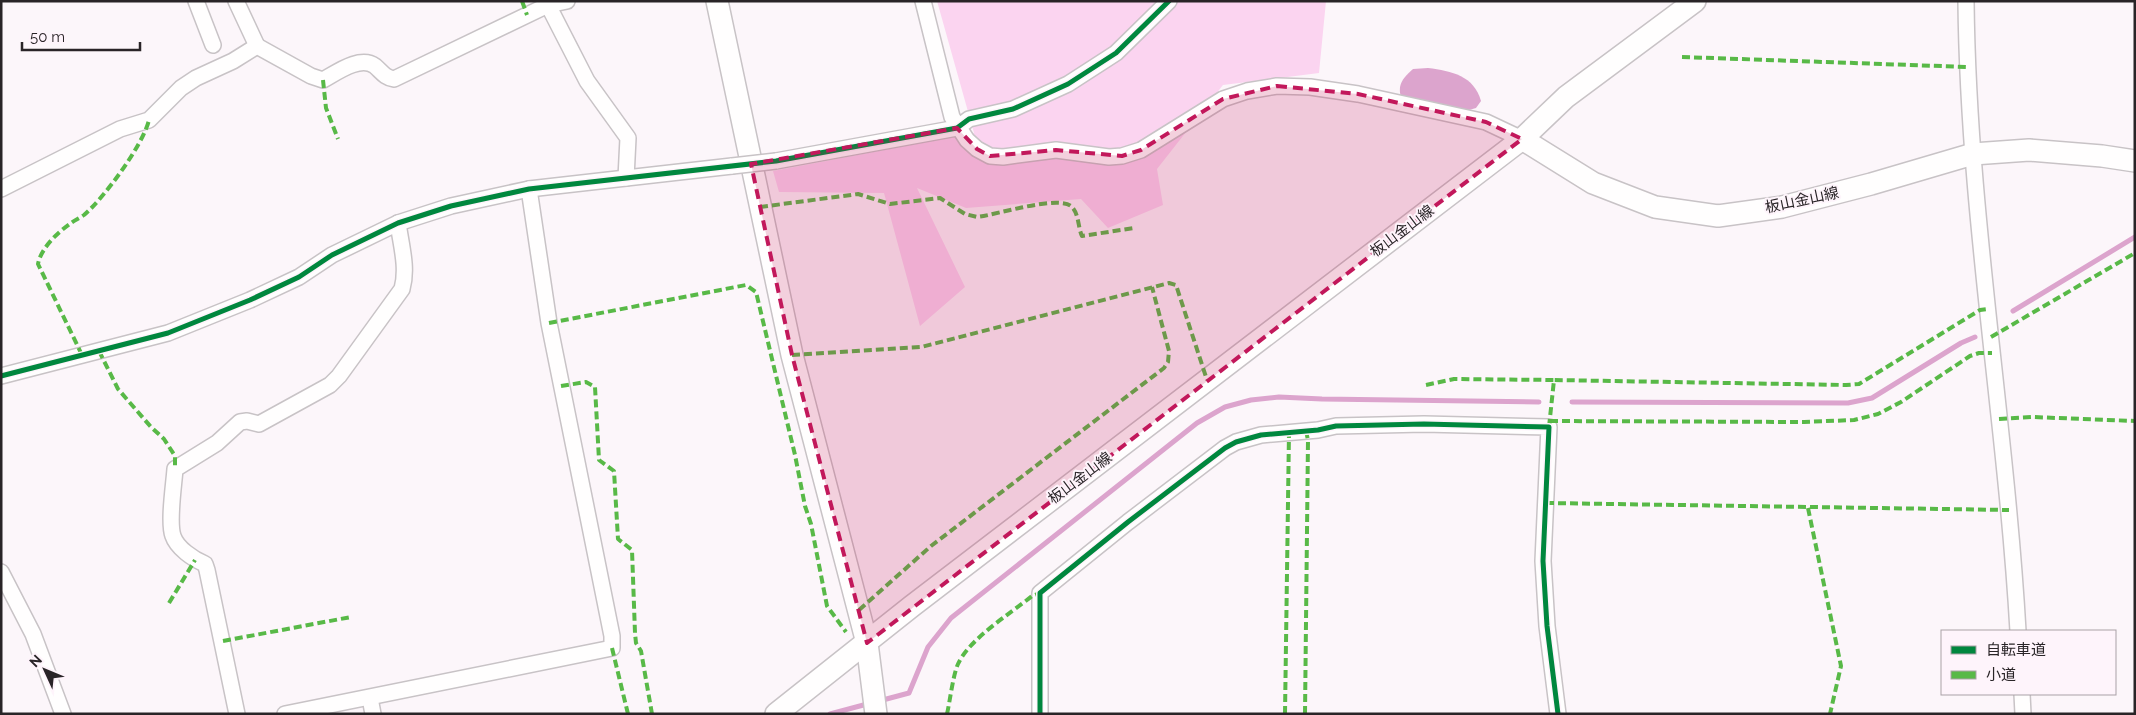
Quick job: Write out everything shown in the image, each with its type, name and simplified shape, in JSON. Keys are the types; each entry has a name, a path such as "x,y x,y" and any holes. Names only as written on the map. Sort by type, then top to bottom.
{"main road":[{"path":"717,1 792,355 867,643 876,714"},
{"path":"1522,139 1566,97 1695,1"},
{"name":"板山金山線","path":"776,714 1522,139 1602,186 1655,207 1718,216 1782,207 1871,184 1973,154 2029,150 2102,156 2135,162"}],"street":[{"path":"196,1 213,45"},
{"path":"236,1 257,46 311,76 323,80 356,63 365,62 373,65 385,77 394,79 547,3 567,1"},
{"path":"922,1 952,117 958,128 977,149 990,156 1003,158 1056,150 1110,157 1122,156 1141,150 1223,100 1246,91 1277,86 1310,87 1358,94 1486,122 1522,139"},
{"path":"1,376 168,333 250,300 299,277 332,255 398,223 451,206 529,189 776,161 958,128 970,119 1013,109 1068,84 1116,52 1169,1"},
{"path":"1966,1 1973,181 2014,563 2018,630"},
{"path":"547,3 587,81 628,138 626,178"},
{"path":"1,189 120,129 149,120 181,88 196,78 233,61 257,46"},
{"path":"285,714 612,648 610,626 549,323 529,189"},
{"path":"237,714 205,564 195,560 178,544 172,535 176,469 218,443 240,422 247,421 259,424 330,385 340,376 402,289 404,263 398,223"},
{"path":"1040,714 1040,593 1128,522 1211,459 1236,442 1261,435 1318,430 1336,426 1424,424 1549,427 1543,561 1547,626 1558,714"},
{"path":"1,572 33,634 63,714"},
{"path":"2022,695 2023,714"},
{"path":"370,698 373,714"}],"highlighted area":[{"path":"1277,86 1358,94 1486,122 1522,139 867,643 792,355 751,164 957,128 977,149 990,156 1056,150 1122,156 1141,150 1223,99"}],"shaded area":[{"path":"937,1 1326,1 1319,73 1223,85 1157,169 1163,205 1108,228 1081,199 966,208 917,188 965,287 920,326 884,193 779,192 773,171 974,133"},
{"path":"1428,68 1453,73 1467,80 1478,93 1481,101 1476,108 1469,110 1401,97 1400,88 1402,81 1407,75 1413,69"}],"waterway":[{"path":"2013,311 2135,237"},
{"path":"1572,402 1848,403 1872,398 1961,343 1975,337"},
{"path":"879,701 909,693 928,647 951,618 1197,423 1225,407 1251,400 1279,397 1539,402"},
{"path":"830,714 871,703"}],"marked path":[{"path":"522,1 527,15"},
{"path":"1682,57 1968,67"},
{"path":"323,80 326,108 338,139"},
{"path":"82,355 38,264 43,252 51,241 66,227 84,215 112,184 131,157 149,120"},
{"path":"760,207 858,194 890,204 940,198 965,214 977,217 1027,206 1055,203 1072,207 1076,213 1082,236 1134,228"},
{"path":"1991,337 2135,253"},
{"path":"792,355 921,347 1169,283 1176,285 1207,380"},
{"path":"549,323 746,285 756,292 795,455 805,506 811,524 827,606 846,632"},
{"path":"859,610 931,546 1164,368 1168,362 1169,351 1152,287"},
{"path":"1549,427 1554,380 1859,384 1980,310 1988,309"},
{"path":"99,351 118,389 164,439 175,456 175,469"},
{"path":"1550,421 1804,422 1854,420 1878,414 1901,402 1970,356 1979,353 1992,353"},
{"path":"1426,385 1454,379 1554,380"},
{"path":"561,386 586,382 595,387 599,460 614,471 618,539 632,550 636,643 641,651 652,714"},
{"path":"1999,419 2032,417 2135,421"},
{"path":"1305,714 1308,440 1306,431"},
{"path":"1285,714 1289,432"},
{"path":"1546,503 2009,510"},
{"path":"1808,508 1841,666 1830,714"},
{"path":"169,603 195,560"},
{"path":"947,714 956,669 964,654 991,627 1032,596 1040,593"},
{"path":"223,641 351,617"},
{"path":"612,648 628,714"}],"cycle path":[{"path":"1,376 168,333 250,300 299,277 332,255 398,223 451,206 529,189 776,161 957,128 969,119 1013,109 1068,84 1116,53 1169,1"},
{"path":"1040,714 1040,593 1128,522 1225,448 1236,442 1261,435 1318,430 1336,426 1424,424 1549,427 1543,561 1547,626 1558,714"}]}
